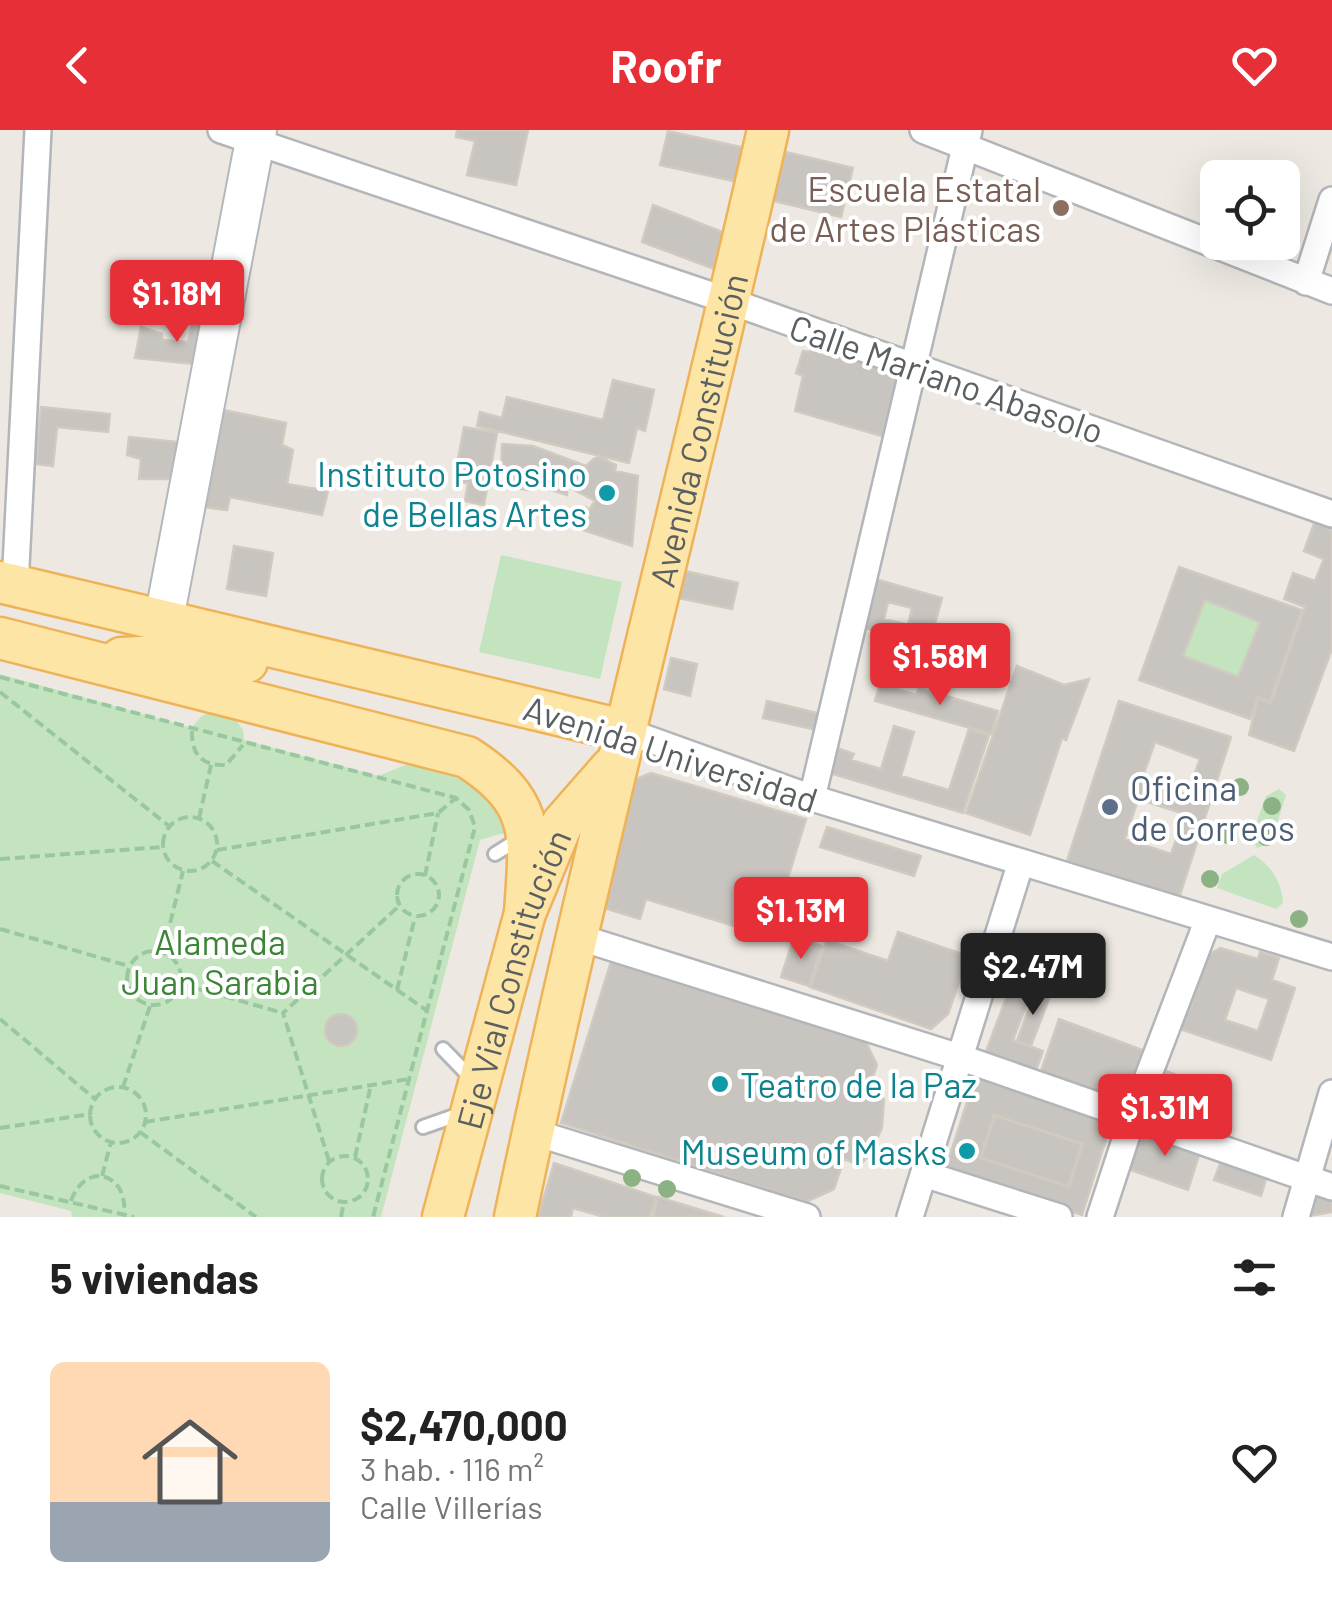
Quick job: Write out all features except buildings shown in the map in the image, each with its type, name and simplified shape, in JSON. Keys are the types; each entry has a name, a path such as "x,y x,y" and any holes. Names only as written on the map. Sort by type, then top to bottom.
{"main road":[{"name":"Avenida Constitución","path":"621,747 768,130"},
{"name":"Avenida Universidad","path":"8,584 368,667 621,747"},
{"path":"0,638 202,700 395,750 468,757 496,776 519,801 530,832 526,913"},
{"path":"78,660 206,654 325,676 368,667"},
{"name":"Eje Vial Constitución","path":"442,1217 526,913 562,824 621,747"},
{"name":"Eje Vial Constitución","path":"515,1217 621,747"}],"street":[{"path":"8,584 38,130"},
{"path":"923,130 967,139 1332,291"},
{"path":"164,619 244,134"},
{"name":"Calle Mariano Abasolo","path":"244,134 1332,514"},
{"path":"812,798 967,139"},
{"path":"1306,282 1332,200"},
{"name":"Avenida Universidad","path":"621,747 812,798 1207,922 1332,957"},
{"path":"910,1217 1021,862"},
{"path":"1100,1217 1133,1116 1207,922"},
{"path":"578,937 959,1057 1320,1183"},
{"path":"1296,1217 1320,1183 1332,1092"},
{"path":"533,1132 807,1217"},
{"path":"924,1174 1059,1217"}],"lane":[{"path":"494,854 530,832"},
{"path":"423,1127 473,1097 442,1049"}],"path":[{"path":"0,677 456,798 469,810 475,827 373,1217"},
{"path":"0,692 169,826"},
{"path":"192,731 191,745 198,758 212,765 226,764 243,744"},
{"path":"198,818 212,765"},
{"path":"217,850 438,813 456,798"},
{"path":"425,876 438,813"},
{"path":"188,817 198,818 217,837 212,861 199,870 183,871 173,866 162,847 169,826 188,817"},
{"path":"0,859 162,847"},
{"path":"212,861 427,1010"},
{"path":"162,952 183,871"},
{"path":"284,1014 400,905 399,886 406,878 425,876 438,888 437,905 424,916 415,916 400,905"},
{"path":"397,990 415,916"},
{"path":"0,929 129,966"},
{"path":"162,952 174,959 181,984 164,1004 150,1006 129,991 129,966 138,956 162,952"},
{"path":"181,984 284,1014"},
{"path":"123,1087 150,1006"},
{"path":"284,1014 328,1161 322,1187 344,1202"},
{"path":"0,1020 95,1099"},
{"path":"146,1122 409,1079"},
{"path":"123,1087 142,1100 146,1122 127,1142 112,1142 100,1136 90,1114 95,1099 107,1089 123,1087"},
{"path":"354,1157 371,1088"},
{"path":"0,1128 90,1114"},
{"path":"140,1132 256,1217"},
{"path":"102,1176 112,1142"},
{"path":"328,1161 346,1155 362,1162 368,1180 361,1196 344,1202"},
{"path":"71,1201 76,1187 88,1178 102,1176 117,1183 125,1198 124,1214"},
{"path":"0,1186 134,1217"},
{"path":"340,1217 344,1202"}],"green space":[{"path":"501,555 622,582 600,679 479,652"},
{"path":"1205,600 1260,622 1238,677 1183,656"},
{"name":"Alameda Juan Sarabia","path":"0,674 192,728 209,713 232,714 243,730 244,740 378,776 416,761 497,783 507,832 480,840 381,1217 72,1217 71,1211 0,1193"},
{"path":"1279,789 1286,795 1271,843 1257,848 1251,837 1266,796"},
{"path":"1254,855 1278,882 1283,903 1276,909 1217,888 1222,874"}],"place":[{"name":"Escuela Estatal de Artes Plásticas","path":"1061,208"},
{"name":"Instituto Potosino de Bellas Artes","path":"607,493"},
{"name":"Oficina de Correos","path":"1110,807"},
{"name":"Teatro de la Paz","path":"720,1084"},
{"name":"Museum of Masks","path":"967,1151"}]}
